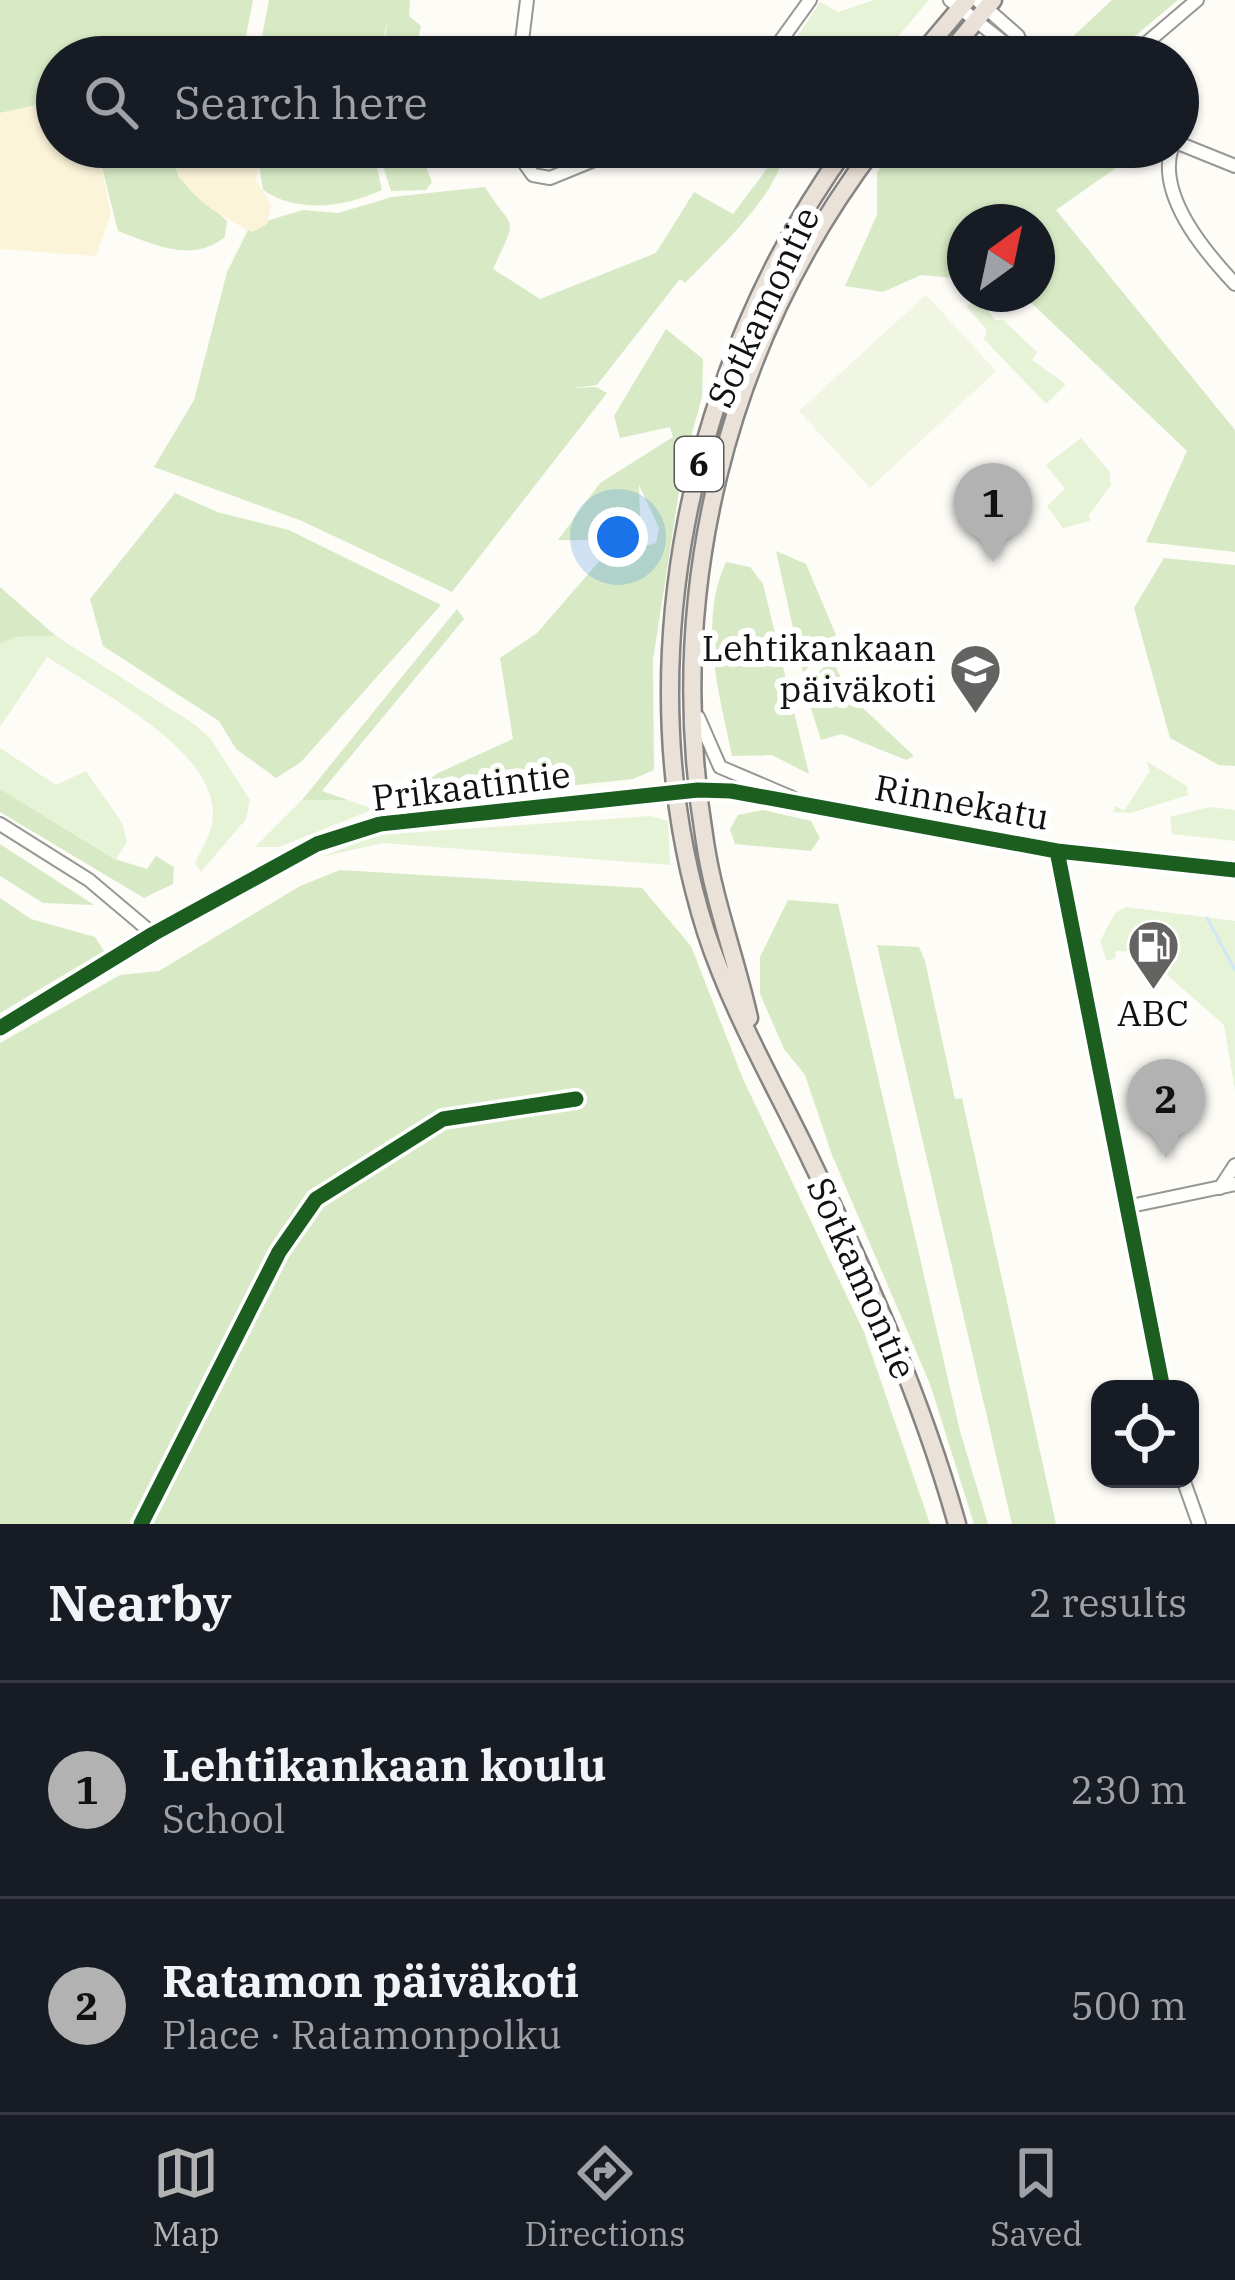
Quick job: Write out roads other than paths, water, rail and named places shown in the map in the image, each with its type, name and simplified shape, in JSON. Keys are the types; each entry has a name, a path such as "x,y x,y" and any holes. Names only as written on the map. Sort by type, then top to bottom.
{"highway":[{"path":"935,36 959,3"},
{"path":"962,36 983,7"},
{"name":"Sotkamontie","path":"833,168 795,223 742,335 708,428 690,512 673,647 678,791 706,930 881,1313 957,1524"},
{"name":"Sotkamontie","path":"753,1037 715,895 698,790 693,703 703,556 737,397 782,292 814,233 859,168"}],"street":[{"path":"523,36 527,0"},
{"path":"785,36 810,0"},
{"path":"1155,36 1197,0"},
{"path":"959,3 983,7 1006,36"},
{"path":"1199,153 1235,166"},
{"path":"528,168 533,175 550,178 575,168"},
{"path":"1169,168 1186,222 1235,284"},
{"path":"693,703 720,766 798,802"},
{"name":"Rinnekatu","path":"678,791 798,802 1058,851 1235,870"},
{"name":"Prikaatintie","path":"0,1028 153,934 316,844 380,824 678,791"},
{"path":"0,824 88,880 153,934"},
{"path":"1058,851 1161,1380"},
{"path":"141,1524 279,1252 316,1199 334,1182 443,1119 576,1099"},
{"path":"1220,1188 1235,1165"},
{"path":"1126,1207 1235,1184"},
{"path":"1186,1488 1199,1524"}],"waterway":[{"path":"1207,918 1235,970"}],"place":[{"name":"Lehtikankaan koulu","path":"993,562"},
{"name":"Lehtikankaan päiväkoti","path":"975,715"},
{"name":"ABC","path":"1153,991"},
{"name":"Ratamon päiväkoti","path":"1166,1158"}]}
